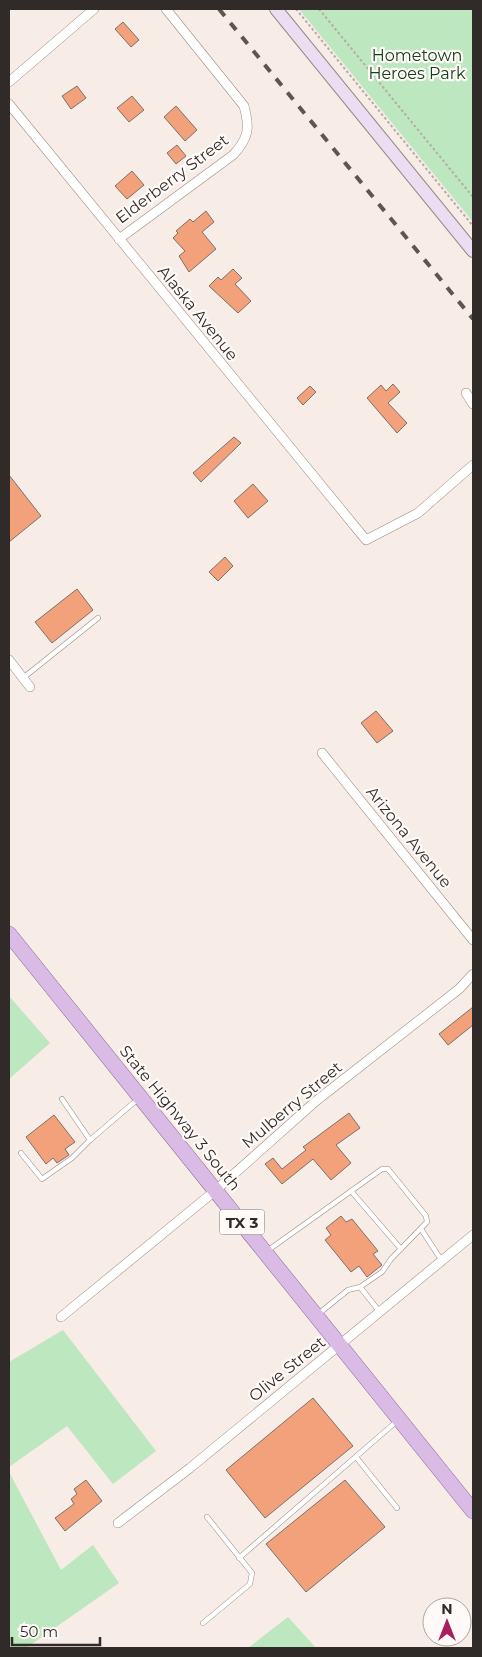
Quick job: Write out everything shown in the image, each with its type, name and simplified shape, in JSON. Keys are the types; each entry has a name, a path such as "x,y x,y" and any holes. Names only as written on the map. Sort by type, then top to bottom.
{"main road":[{"name":"State Highway 3 South","path":"9,934 473,1511"}],"street":[{"path":"9,82 94,9"},
{"name":"Elderberry Street","path":"119,239 233,155 244,143 249,124 244,106 166,9"},
{"path":"276,9 473,251"},
{"name":"Alaska Avenue","path":"9,104 366,540 418,513 473,464"},
{"path":"466,393 473,404"},
{"path":"9,660 30,687"},
{"name":"Arizona Avenue","path":"322,753 473,940"},
{"name":"Mulberry Street","path":"61,1317 216,1190 316,1101 459,989 473,974"},
{"name":"Olive Street","path":"118,1523 341,1345 473,1235"}],"lane":[{"path":"23,678 98,618"},
{"path":"21,1153 42,1179 72,1158 140,1097"},
{"path":"62,1098 90,1140"},
{"path":"266,1252 382,1169 388,1169 426,1216 427,1222 382,1272 360,1287 348,1290 317,1315"},
{"path":"351,1191 401,1249"},
{"path":"421,1229 442,1261"},
{"path":"360,1287 380,1312"},
{"path":"239,1558 400,1419"},
{"path":"356,1457 397,1508"},
{"path":"204,1623 250,1584 252,1573 207,1517"}],"path":[{"path":"296,9 473,226"},
{"path":"319,9 473,197"}],"green space":[{"name":"Hometown Heroes Park","path":"299,9 473,9 473,222"},
{"path":"9,996 50,1043 9,1079"},
{"path":"63,1330 156,1451 113,1484 67,1426 9,1467 9,1362"},
{"path":"9,1472 61,1570 93,1545 119,1583 26,1648 9,1648"},
{"path":"288,1617 316,1648 248,1648"}],"building":[{"path":"123,22 139,40 131,47 115,29"},
{"path":"77,86 86,98 71,109 62,96"},
{"path":"132,96 144,110 129,122 117,108"},
{"path":"176,106 197,130 185,141 164,117"},
{"path":"177,145 186,156 176,164 167,153"},
{"path":"132,171 144,185 127,199 115,186"},
{"path":"206,211 214,222 202,232 216,249 189,272 179,256 185,251 173,238 178,233 176,231 190,219 193,222"},
{"path":"233,269 242,278 235,284 251,301 238,313 209,286 218,277 221,280"},
{"path":"393,384 400,392 388,403 407,423 397,433 367,398 381,385 386,391"},
{"path":"310,386 316,392 303,405 297,398"},
{"path":"234,437 241,443 201,482 193,473"},
{"path":"9,475 41,516 9,542"},
{"path":"253,484 268,501 248,518 234,501"},
{"path":"225,557 233,566 218,581 209,572"},
{"path":"77,589 93,610 52,643 35,622"},
{"path":"376,711 393,731 377,743 361,723"},
{"path":"473,1007 473,1025 448,1045 439,1034"},
{"path":"349,1113 360,1128 336,1145 351,1163 331,1180 313,1159 282,1184 265,1164 273,1158 282,1169 306,1150 303,1147"},
{"path":"54,1115 75,1142 65,1149 69,1155 57,1163 53,1158 46,1164 26,1137"},
{"path":"341,1216 346,1222 352,1219 378,1251 373,1254 382,1265 367,1277 359,1266 351,1272 325,1240 331,1235 326,1228"},
{"path":"313,1398 353,1446 265,1518 226,1470"},
{"path":"86,1480 102,1501 65,1531 55,1518 74,1504 71,1499 77,1494 74,1489"},
{"path":"345,1480 385,1527 306,1592 266,1544"}],"railway":[{"path":"219,9 473,319"}]}
